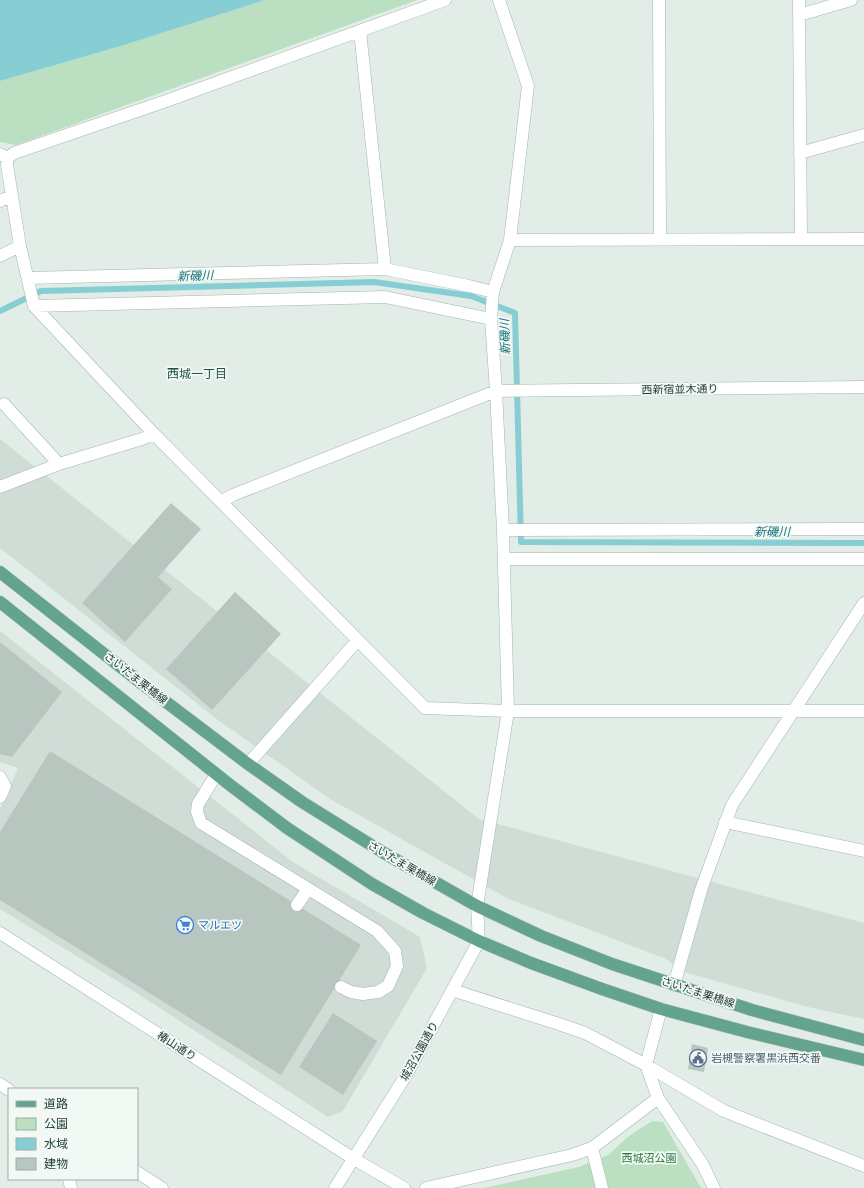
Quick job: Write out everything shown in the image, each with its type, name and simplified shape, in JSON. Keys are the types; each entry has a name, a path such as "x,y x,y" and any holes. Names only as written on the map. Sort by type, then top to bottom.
{"main road":[{"name":"さいたま栗橋線","path":"0,572 248,764 302,802 390,857 477,906 541,936 612,964 752,1010 864,1040"},
{"path":"0,602 216,775 287,828 372,884 423,913 479,941 531,963 661,1009 754,1034 864,1060"}],"street":[{"path":"445,0 166,101 4,156 7,165 20,246 34,306 154,434 425,708 508,711 864,711"},
{"path":"479,941 477,906 508,711 500,391 491,319 493,292 510,240 528,86 499,0"},
{"path":"658,0 660,239"},
{"path":"799,0 801,239"},
{"path":"799,15 852,0"},
{"path":"360,30 385,269"},
{"path":"800,153 864,135"},
{"path":"0,201 12,196"},
{"path":"510,240 864,239"},
{"path":"0,256 20,246"},
{"path":"28,278 385,269 493,292"},
{"path":"34,306 385,297 491,319"},
{"name":"西新宿並木通り","path":"500,391 864,387"},
{"path":"221,502 233,495 500,391"},
{"path":"4,404 59,464"},
{"path":"0,487 59,464 154,434"},
{"path":"503,530 864,529"},
{"path":"504,559 864,559"},
{"path":"674,985 701,890 732,805 864,603"},
{"path":"248,764 357,640"},
{"path":"216,775 198,804 197,812 201,824 377,931 395,952 397,966 388,986 378,992 363,994 351,992 341,986"},
{"path":"0,777 5,786 0,797"},
{"path":"725,822 864,851"},
{"path":"297,905 308,889"},
{"name":"椿山通り","path":"0,933 354,1159 401,1187"},
{"name":"城沼公園通り","path":"335,1188 405,1077 479,941"},
{"path":"452,990 585,1033 646,1065 724,1111 864,1166"},
{"path":"661,1009 646,1065 658,1098 703,1165 714,1188"},
{"path":"426,1188 572,1155 592,1148 658,1098"},
{"path":"592,1148 602,1188"},
{"path":"138,1173 162,1188"}],"shaded area":[{"path":"0,439 479,819 864,923 864,1019 808,1007 684,972 666,959 507,898 330,799 218,720 0,548"},
{"path":"0,631 293,862 420,937 427,968 343,1111 328,1117 135,992 0,909 0,809 18,768 0,762"}],"green space":[{"path":"265,0 417,0 16,145 0,142 0,81 121,46"},
{"name":"西城沼公園","path":"652,1121 663,1122 701,1188 484,1188 579,1167 608,1155 629,1136"}],"water":[{"path":"0,0 265,0 121,46 0,81"}],"building":[{"path":"171,503 201,529 158,577 172,589 125,642 82,603"},
{"path":"235,592 281,634 212,710 166,669"},
{"path":"0,642 62,692 12,757 0,754"},
{"name":"マルエツ","path":"50,751 361,945 281,1075 0,900 0,832"},
{"path":"333,1013 377,1041 343,1095 299,1067"},
{"name":"岩槻警察署黒浜西交番","path":"692,1044 708,1048 704,1072 688,1069"}],"waterway":[{"name":"新磯川","path":"0,311 41,291 374,282 471,296 515,313 521,542 864,543"}],"place":[{"name":"マルエツ","path":"185,925"},
{"name":"岩槻警察署黒浜西交番","path":"698,1058"}],"district":[{"name":"西城一丁目","path":"197,374"}]}
